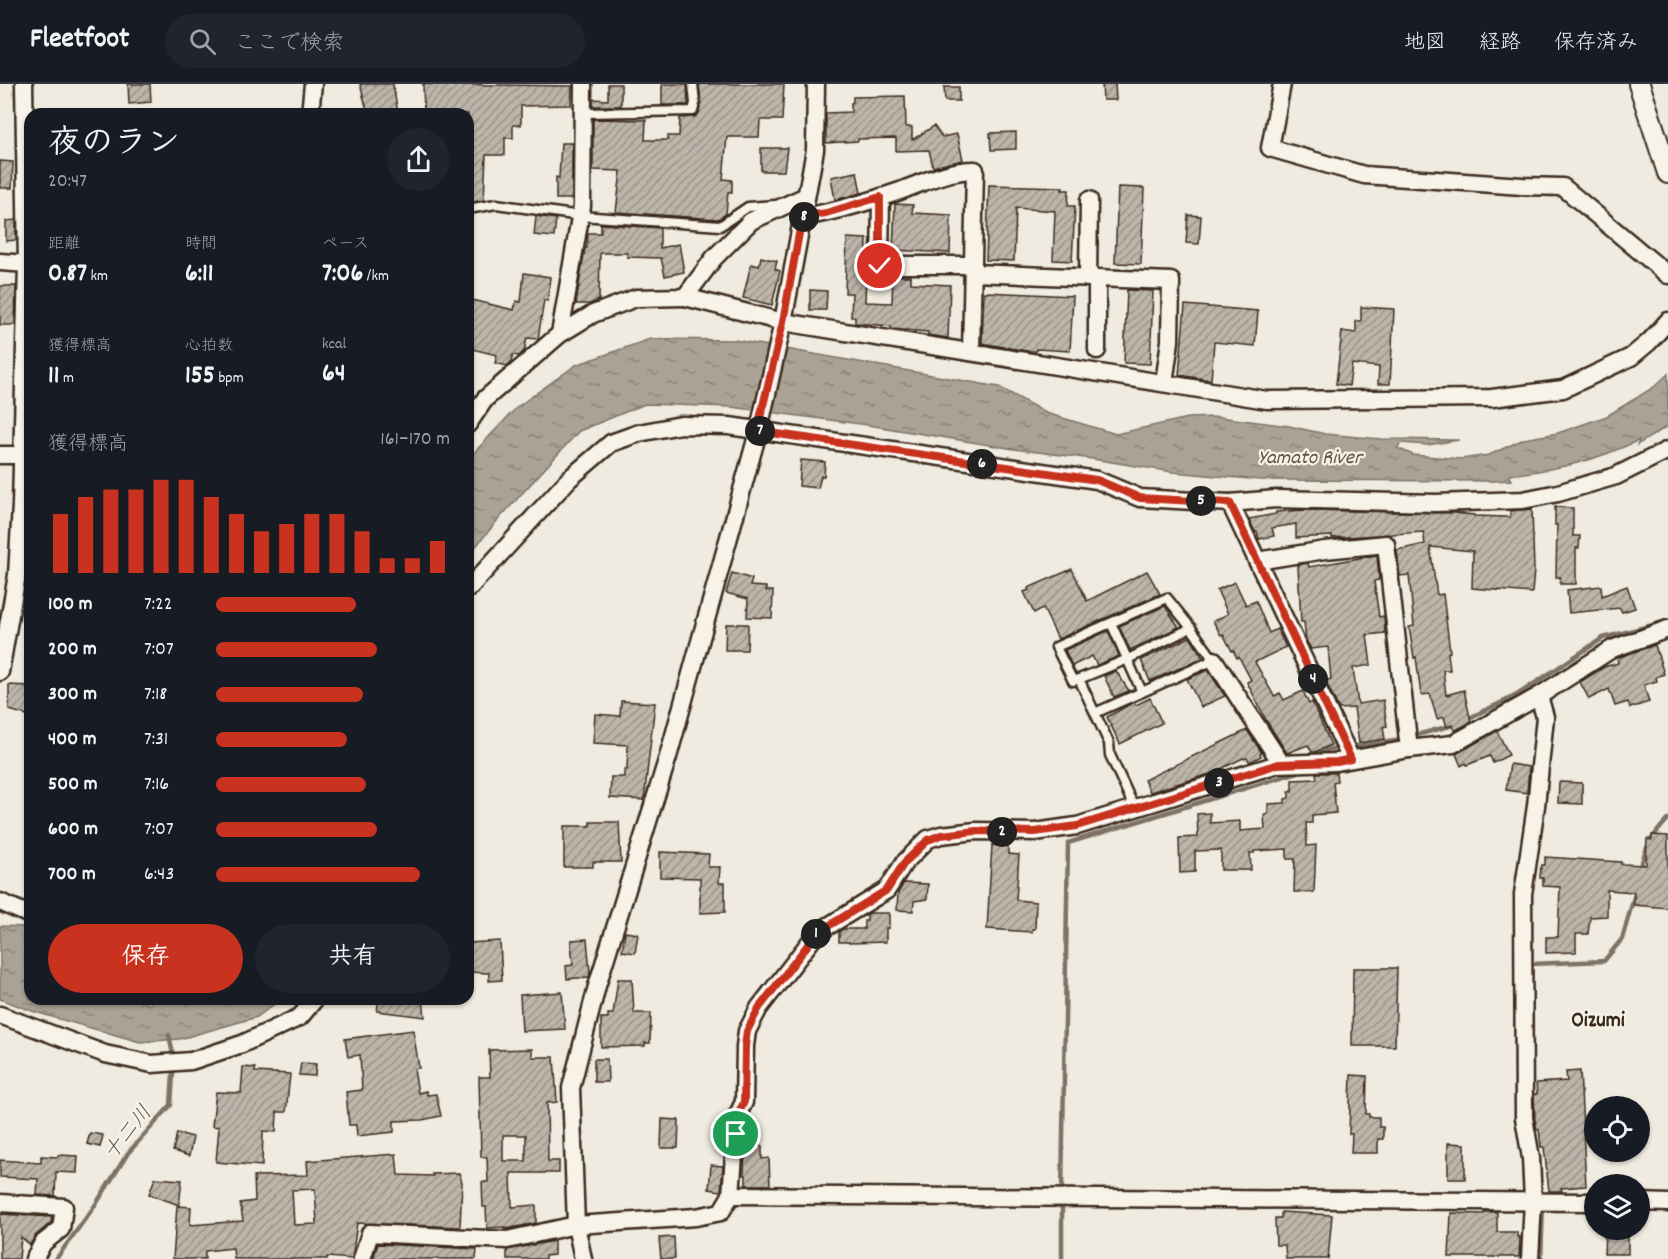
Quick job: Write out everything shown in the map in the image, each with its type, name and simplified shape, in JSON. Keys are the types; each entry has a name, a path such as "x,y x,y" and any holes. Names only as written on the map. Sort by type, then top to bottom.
{"street":[{"path":"24,84 24,108"},
{"path":"311,108 313,84"},
{"path":"560,334 582,206 583,84"},
{"path":"583,1259 576,1225 571,1088 597,986 668,758 759,428 782,327 815,150 816,84"},
{"path":"1282,84 1270,148 1364,175 1563,187 1668,275"},
{"path":"1639,84 1668,173"},
{"path":"802,217 826,213 880,197 959,170 975,170 971,352"},
{"path":"685,297 714,258 752,222 806,196"},
{"path":"880,197 880,266 973,269 1170,281 1170,341 1164,384"},
{"path":"1089,200 1097,350"},
{"path":"0,262 24,264"},
{"path":"476,398 560,334 593,314 636,298 685,297 782,327 971,352 1267,400 1492,398 1563,389 1631,357 1649,342 1668,321"},
{"path":"24,416 22,455 24,472"},
{"path":"474,582 569,479 611,443 639,433 681,425 759,428 1097,480 1140,498 1230,503 1276,498 1436,503 1523,500 1558,493 1616,476 1668,450"},
{"path":"0,455 22,455"},
{"path":"1230,503 1351,759"},
{"path":"0,672 17,575 24,507"},
{"path":"1257,561 1324,550 1386,544 1409,749"},
{"path":"362,1259 370,1233 507,1240 576,1225 696,1217 721,1212 731,1195 737,1116 744,1102 747,1031 759,1008 817,933 887,890 904,863 928,840 941,835 976,831 1035,832 1077,826 1281,763 1337,762 1409,749 1453,744 1539,696 1612,649 1668,629"},
{"path":"1214,660 1281,763"},
{"path":"1530,1259 1533,1201 1531,1158 1524,1118 1522,894 1536,806 1545,717 1539,696"},
{"path":"0,902 24,912"},
{"path":"0,1015 105,1054 152,1064 191,1060 242,1044 300,1017 310,1005"},
{"path":"731,1195 1584,1202"},
{"path":"1650,1202 1668,1203"},
{"path":"0,1203 64,1207 61,1229 43,1243 34,1259"}],"lane":[{"path":"582,113 693,111 695,103 693,84"},
{"path":"474,208 496,204 581,216 720,226 748,207 789,204"},
{"path":"1095,713 1214,660 1191,628 1167,598 1056,647 1073,681 1128,659 1191,628"},
{"path":"1111,623 1142,692"},
{"path":"1079,679 1109,743 1110,755 1136,808"}],"water":[{"name":"Yamato River","path":"650,339 735,340 999,387 1046,413 1116,434 1188,418 1219,417 1289,426 1325,434 1381,439 1459,440 1427,445 1401,443 1397,448 1413,455 1461,459 1489,455 1524,439 1558,433 1607,416 1654,387 1668,374 1668,426 1637,445 1639,440 1576,464 1509,475 1512,480 1261,480 1173,472 868,425 731,407 645,404 579,431 474,549 474,453 517,407 576,365"},
{"path":"0,926 24,927 24,1005 273,1005 257,1017 180,1039 140,1042 35,1012 0,999"}],"building":[{"path":"128,84 150,84 151,102 129,104"},
{"path":"360,84 393,84 397,108 366,108"},
{"path":"423,84 572,86 571,105 521,106 521,125 513,125 513,138 505,138 505,155 486,155 484,200 474,202 474,108 424,108"},
{"path":"608,84 621,84 621,106 593,106 593,99 608,100"},
{"path":"662,84 687,84 688,105 662,105"},
{"path":"699,84 784,84 782,120 760,120 759,137 727,137 723,179 732,180 732,192 728,192 726,214 718,219 616,212 621,171 593,170 593,119 646,120 645,140 668,140 668,136 679,136 680,118 694,117 699,113 701,103"},
{"path":"1102,84 1115,84 1116,100 1103,100"},
{"path":"944,87 959,87 959,101 945,101"},
{"path":"905,96 906,127 912,127 912,140 934,126 942,137 957,134 963,160 933,167 929,150 896,151 896,138 826,143 826,113 851,112 853,97"},
{"path":"1016,132 1016,149 991,150 990,133"},
{"path":"561,143 572,143 572,199 556,199 556,177 559,178"},
{"path":"761,148 787,148 784,171 761,171"},
{"path":"0,161 13,162 12,188 0,188"},
{"path":"857,172 861,193 835,200 831,177"},
{"path":"989,185 1063,187 1062,190 1069,190 1068,206 1075,206 1072,261 1053,260 1055,211 1016,208 1014,261 986,260"},
{"path":"1118,187 1144,188 1141,264 1115,263"},
{"path":"895,204 913,205 912,213 951,215 950,253 893,250"},
{"path":"1188,215 1201,216 1199,244 1186,243"},
{"path":"536,216 556,219 554,237 534,235"},
{"path":"16,220 16,240 6,241 6,221"},
{"path":"601,224 660,228 660,248 679,244 684,272 665,276 661,258 627,257 627,253 600,253 599,300 590,304 576,304 588,233 601,233"},
{"path":"847,238 867,239 865,302 892,303 893,276 911,276 911,283 950,285 948,338 928,335 928,332 891,329 891,326 855,323 855,317 851,317 852,293 845,293"},
{"path":"761,257 777,261 775,269 780,271 772,305 743,298 751,264 759,266"},
{"path":"524,273 550,277 548,301 544,300 538,339 527,338 524,351 519,356 513,355 507,366 495,363 497,355 474,349 474,300 514,310 516,301 521,302"},
{"path":"0,286 16,286 15,325 0,325"},
{"path":"810,290 827,291 826,310 810,310"},
{"path":"1127,290 1153,291 1150,364 1124,363"},
{"path":"984,292 1073,296 1070,351 1036,349 1036,351 1027,351 982,343"},
{"path":"1185,305 1258,311 1255,346 1214,342 1211,380 1179,375"},
{"path":"1361,307 1394,309 1390,384 1378,384 1379,367 1352,364 1349,386 1336,384 1342,331 1356,333 1356,321 1361,321"},
{"path":"801,460 825,462 824,476 821,476 818,488 799,486"},
{"path":"1555,507 1573,508 1573,536 1580,536 1579,548 1576,548 1576,584 1560,584 1560,577 1556,577"},
{"path":"1532,509 1534,570 1532,593 1472,588 1473,551 1430,547 1437,595 1443,594 1450,652 1448,653 1450,670 1443,670 1446,695 1464,690 1471,722 1454,731 1452,725 1447,727 1444,717 1437,719 1430,694 1421,695 1409,627 1414,626 1409,575 1400,576 1397,550 1425,544 1423,532 1296,538 1296,524 1272,528 1274,536 1259,539 1249,519 1276,514 1276,512 1303,510 1454,513 1510,517 1510,511"},
{"path":"1377,555 1379,580 1374,581 1379,617 1384,616 1385,633 1367,635 1371,665 1353,668 1358,704 1383,700 1387,726 1383,727 1385,739 1359,743 1354,708 1339,709 1327,684 1327,680 1331,679 1328,647 1311,649 1306,640 1304,622 1301,622 1298,565 1308,563 1309,567"},
{"path":"1072,569 1087,601 1147,571 1160,594 1058,639 1043,608 1034,613 1024,592 1029,590 1028,588"},
{"path":"732,573 752,579 750,586 766,587 766,591 773,591 772,618 747,617 748,599 726,593"},
{"path":"1235,582 1246,605 1256,601 1269,633 1277,629 1286,647 1255,662 1274,696 1280,693 1284,700 1303,691 1309,704 1312,702 1331,745 1312,752 1308,745 1287,753 1266,720 1247,682 1251,680 1239,657 1237,658 1213,621 1228,614 1217,590"},
{"path":"1601,586 1602,596 1627,586 1635,608 1622,612 1620,608 1569,613 1567,590"},
{"path":"1165,606 1179,627 1130,650 1119,626"},
{"path":"726,624 748,624 747,650 725,650"},
{"path":"1108,631 1119,656 1097,665 1092,656 1072,666 1065,650"},
{"path":"1190,637 1203,658 1150,681 1141,660"},
{"path":"1655,645 1664,674 1656,677 1657,681 1644,685 1649,702 1630,708 1628,702 1615,706 1609,689 1589,699 1580,682 1604,667 1618,663 1617,658"},
{"path":"1208,670 1225,696 1201,707 1187,679"},
{"path":"1116,671 1129,691 1114,697 1104,676"},
{"path":"9,685 24,686 24,714 9,710"},
{"path":"1150,698 1162,723 1120,744 1107,717 1134,702 1136,705"},
{"path":"621,701 655,703 644,800 610,798 611,777 624,777 624,770 627,770 628,745 593,743 595,714 620,716"},
{"path":"1247,730 1262,753 1261,756 1250,762 1247,758 1243,758 1213,773 1150,792 1144,780"},
{"path":"1497,731 1509,755 1493,763 1490,756 1461,766 1456,754"},
{"path":"1510,764 1529,767 1527,793 1506,790"},
{"path":"1316,773 1336,773 1337,781 1333,782 1336,813 1312,815 1312,823 1306,823 1307,846 1316,845 1314,892 1294,892 1295,859 1287,859 1287,849 1250,853 1251,870 1221,870 1221,850 1195,851 1195,872 1180,873 1179,838 1198,837 1197,814 1210,813 1210,823 1240,821 1240,831 1265,829 1264,815 1268,814 1268,804 1285,803 1285,799 1289,798 1289,791 1292,791 1292,780 1317,779"},
{"path":"1559,782 1582,783 1582,804 1558,803"},
{"path":"590,822 619,822 621,862 593,862 593,867 564,867 564,826 590,826"},
{"path":"1652,835 1668,836 1668,908 1634,905 1634,892 1607,890 1607,916 1590,917 1588,934 1576,934 1576,952 1546,953 1546,937 1558,937 1560,887 1543,886 1543,878 1540,878 1541,865 1545,865 1545,857 1646,865 1647,839 1652,840"},
{"path":"992,845 1008,846 1008,854 1019,855 1016,900 1036,902 1035,929 1032,929 1032,932 987,929"},
{"path":"660,852 709,854 708,867 720,867 719,883 725,883 725,912 700,913 700,878 660,877"},
{"path":"904,883 928,884 927,899 914,901 913,911 897,910 898,893"},
{"path":"869,913 889,913 886,942 839,942 839,932 843,929 864,929 864,921 867,921"},
{"path":"625,932 638,934 635,953 622,951"},
{"path":"587,939 589,977 567,979 566,966 573,965 571,940"},
{"path":"500,941 502,980 489,981 489,973 474,972 474,943"},
{"path":"1353,968 1397,968 1395,1046 1352,1046"},
{"path":"618,979 632,979 634,1013 651,1013 650,1043 645,1043 645,1046 601,1047 601,1018 608,1018 608,1014 613,1014"},
{"path":"562,992 565,1029 522,1031 520,995"},
{"path":"378,1005 424,1005 425,1017 377,1011"},
{"path":"413,1030 419,1068 414,1069 418,1093 426,1091 427,1095 436,1094 441,1116 422,1120 394,1121 394,1132 357,1136 356,1125 349,1125 346,1092 362,1090 360,1055 348,1057 345,1039"},
{"path":"532,1049 532,1057 554,1057 557,1102 547,1103 548,1161 559,1161 559,1173 511,1173 512,1207 536,1205 536,1223 506,1229 506,1227 487,1228 486,1207 483,1207 482,1182 488,1182 487,1157 481,1157 479,1077 490,1077 489,1050","holes":["503,1135 526,1135 526,1161 503,1161"]},
{"path":"594,1059 607,1059 608,1082 594,1082"},
{"path":"301,1063 316,1064 315,1076 299,1075"},
{"path":"243,1067 255,1068 255,1072 290,1074 286,1112 277,1112 276,1132 263,1131 262,1166 216,1162 219,1127 212,1126 216,1092 241,1093"},
{"path":"1580,1071 1584,1186 1549,1191 1544,1147 1541,1147 1539,1129 1535,1121 1534,1094 1537,1094 1536,1083 1567,1081 1566,1072"},
{"path":"1351,1075 1367,1076 1366,1114 1369,1114 1369,1117 1379,1117 1379,1127 1383,1127 1383,1139 1378,1139 1378,1153 1351,1153 1352,1134 1349,1134"},
{"path":"662,1119 679,1120 678,1148 661,1148"},
{"path":"90,1133 103,1135 100,1147 87,1144"},
{"path":"177,1133 193,1137 189,1156 173,1151"},
{"path":"1448,1143 1465,1144 1465,1179 1448,1179"},
{"path":"745,1146 762,1146 762,1159 769,1158 770,1185 746,1185"},
{"path":"396,1154 398,1175 433,1176 432,1174 459,1173 462,1182 460,1227 357,1223 352,1259 327,1257 327,1259 234,1259 233,1248 205,1251 205,1259 173,1259 177,1206 191,1207 190,1225 243,1221 240,1203 255,1201 254,1176 308,1175 307,1161","holes":["315,1189 317,1224 294,1225 292,1190"]},
{"path":"58,1155 78,1156 77,1173 56,1172 55,1196 37,1195 38,1179 0,1177 0,1160 41,1163 41,1156 58,1157"},
{"path":"711,1165 723,1166 721,1191 709,1189"},
{"path":"155,1178 182,1180 179,1205 149,1194"},
{"path":"1281,1212 1332,1215 1328,1259 1286,1259 1285,1245 1276,1245 1275,1218 1281,1218"},
{"path":"1484,1212 1497,1212 1497,1232 1517,1232 1517,1237 1520,1237 1519,1257 1449,1257 1451,1213 1484,1214"},
{"path":"0,1214 52,1217 51,1223 36,1235 30,1245 21,1237 19,1259 0,1259"},
{"path":"674,1237 675,1259 661,1259 659,1238"},
{"path":"1605,1240 1628,1240 1628,1254 1604,1254"},
{"path":"554,1241 554,1255 545,1256 545,1259 507,1259 507,1250"},
{"path":"378,1244 477,1249 476,1259 373,1259"}],"waterway":[{"path":"1465,720 1517,695 1603,638 1668,621"},
{"path":"1349,747 1395,741 1457,724"},
{"path":"1312,757 1318,751 1340,748"},
{"path":"1062,1193 1068,843 1298,772 1302,767"},
{"path":"1640,870 1650,842 1668,819"},
{"path":"1531,968 1531,964 1604,961 1622,939 1636,890"},
{"name":"十二川","path":"56,1259 96,1204 128,1153 171,1105 174,1059 169,1035"},
{"path":"1062,1202 1062,1259"},
{"path":"1541,1259 1543,1206"}],"district":[{"name":"Oizumi","path":"1598,1018"}],"route":[{"path":"736,1134 737,1116 744,1102 747,1031 759,1008 817,933 887,890 904,863 928,840 941,835 976,831 1035,832 1077,826 1278,764 1337,762 1351,759 1230,503 1140,498 1097,480 757,431 783,322 802,217 826,213 880,197 880,266"}]}
